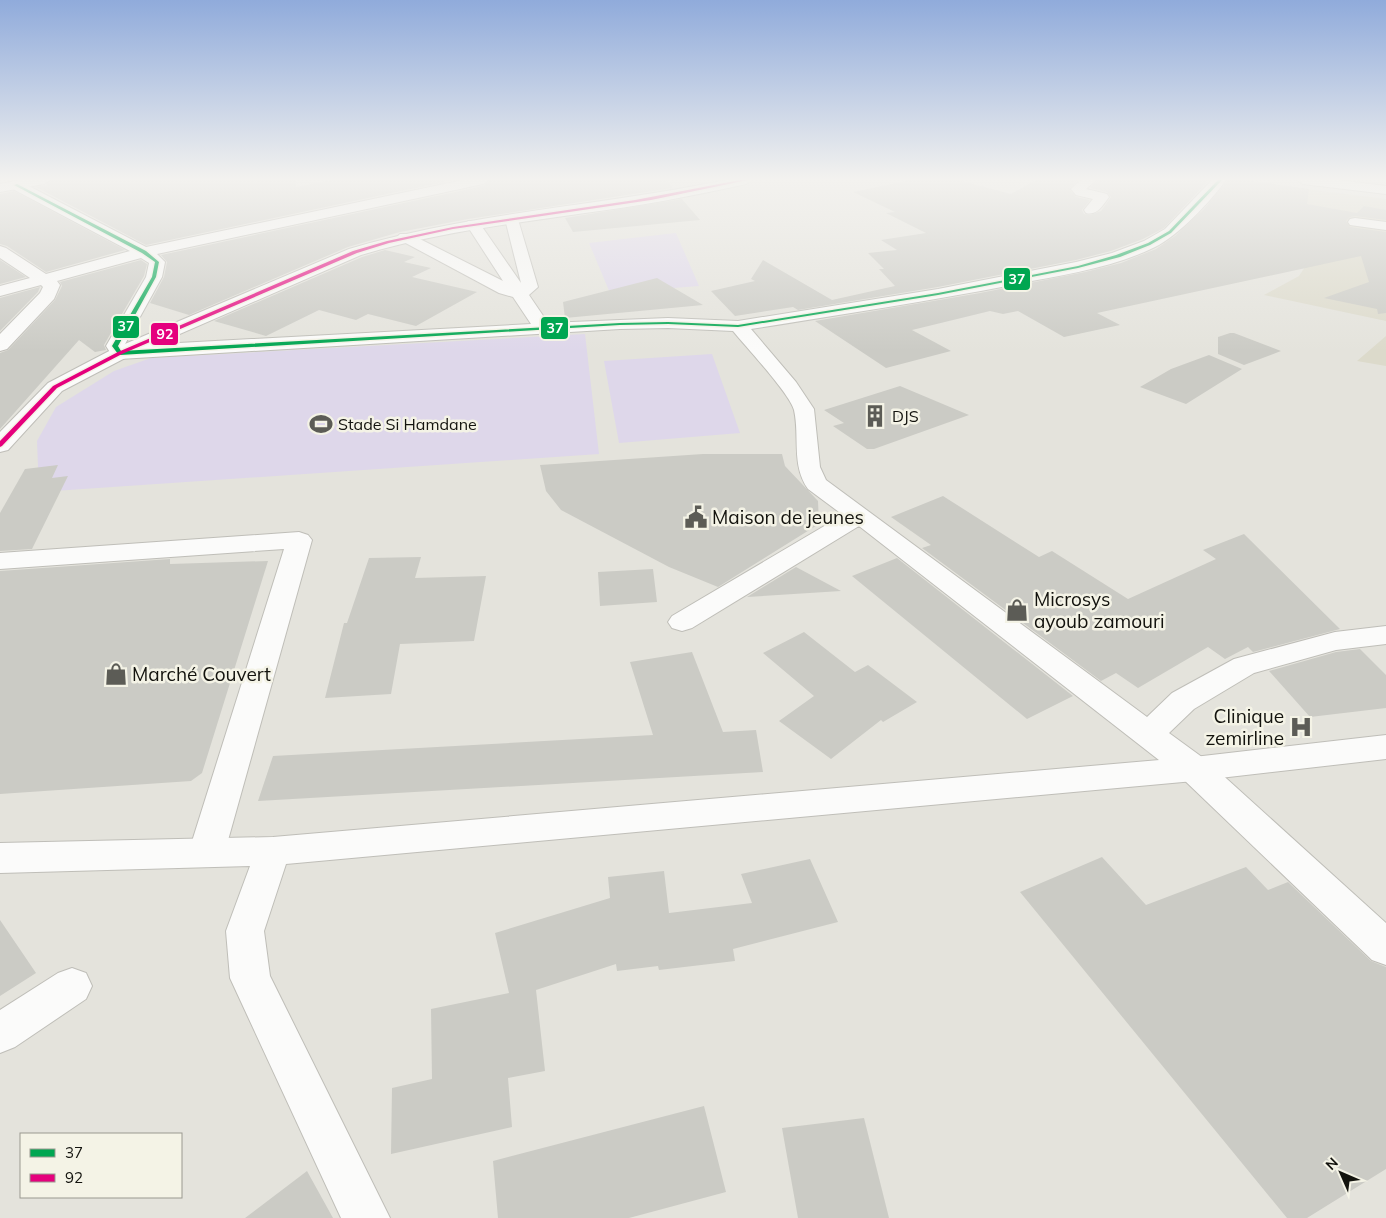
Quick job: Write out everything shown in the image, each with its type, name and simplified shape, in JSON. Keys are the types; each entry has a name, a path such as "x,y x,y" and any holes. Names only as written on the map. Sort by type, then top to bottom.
{"street":[{"path":"115,237 144,252 157,262 154,277 115,346 120,353"},
{"path":"0,291 144,252 215,237"},
{"path":"0,445 56,387 120,353 355,252 405,237 505,289 519,293 530,287 517,237"},
{"path":"482,237 543,329"},
{"path":"120,353 668,323 738,326 938,294 1078,267 1118,256 1149,244 1162,237"},
{"path":"0,250 52,285 48,295 0,344"},
{"path":"0,271 24,265"},
{"path":"738,326 789,386 804,409 809,468 816,484 860,515 1194,769 1386,948"},
{"path":"682,622 860,515"},
{"path":"0,561 300,540 207,851"},
{"path":"1148,734 1183,701 1244,666 1335,641 1386,635"},
{"path":"0,858 274,850 1194,769 1386,747"},
{"path":"274,850 245,931 250,978 366,1218"},
{"path":"0,1033 72,986"}],"shaded area":[{"path":"643,237 678,237 699,286 610,293 589,243"},
{"path":"1286,237 1386,237 1386,321 1264,295 1299,276 1307,264"},
{"name":"Stade Si Hamdane","path":"585,334 599,454 39,492 37,441 56,407 114,371 151,358"},
{"path":"1386,336 1386,366 1357,361"},
{"path":"712,354 740,433 619,443 604,361"}],"building":[{"path":"0,237 100,237 125,250 46,272 7,246 0,244"},
{"path":"131,237 185,237 146,245"},
{"path":"246,237 383,237 348,247 189,315 150,303 164,277 167,262 161,255"},
{"path":"901,237 1147,237 1111,251 1076,260 938,287 798,310 793,307 735,316 711,291 755,281 751,279 763,260 832,300 895,286 879,269 884,269 868,253 897,250 881,240"},
{"path":"1174,237 1386,237 1386,313 1378,314 1377,309 1324,298 1369,282 1361,256 1097,313 1120,325 1064,337 1018,311 1003,314 990,311 912,330 951,351 886,368 815,321 980,293 1085,272 1121,263 1156,249"},
{"path":"385,250 415,257 404,262 431,268 412,277 477,292 416,326 368,314 356,320 319,310 266,336 214,321 362,257"},
{"path":"0,260 26,277 0,284"},
{"path":"141,260 147,264 144,276 104,345 106,350 95,352 79,340 0,429 0,353 8,350 55,300 62,286 60,282"},
{"path":"657,278 703,305 565,318 563,302"},
{"path":"40,287 38,292 0,331 0,298"},
{"path":"1230,333 1281,351 1244,365 1218,354 1218,337"},
{"path":"1209,355 1242,369 1186,404 1140,387 1171,369"},
{"name":"DJS","path":"900,386 969,415 874,449 867,449 833,426 844,423 824,410"},
{"name":"Maison de jeunes","path":"703,454 782,454 785,466 818,501 819,524 718,587 669,567 561,510 546,491 540,465"},
{"path":"58,465 52,478 68,476 32,549 0,551 0,513 25,469"},
{"path":"943,496 1039,557 1052,551 1128,599 1216,559 1203,550 1244,534 1340,629 1253,652 1248,647 1225,659 1208,647 1138,688 1116,673 1101,681 922,548 931,545 891,517"},
{"path":"421,557 415,578 486,576 474,641 400,644 391,694 325,698 344,623 347,623 369,558"},
{"path":"897,558 1073,696 1027,719 852,576"},
{"name":"Marché Couvert","path":"170,559 170,564 268,561 202,773 191,781 0,794 0,571"},
{"path":"796,567 841,591 747,597"},
{"path":"653,569 657,602 600,606 598,572"},
{"path":"804,632 855,672 868,665 917,702 883,722 881,720 831,759 779,721 814,696 763,653"},
{"path":"1360,649 1386,675 1386,708 1310,717 1269,671 1336,652"},
{"path":"692,652 723,732 756,730 763,772 258,801 273,756 653,735 630,662"},
{"path":"1102,857 1146,905 1246,867 1268,890 1288,882 1371,961 1386,967 1386,1169 1307,1218 1287,1218 1020,892"},
{"path":"810,859 838,922 733,949 735,961 659,970 658,966 617,971 616,964 536,990 545,1071 508,1078 512,1127 391,1154 392,1088 432,1079 431,1009 509,993 495,933 610,898 608,877 664,871 669,913 752,903 741,874"},
{"path":"0,920 36,973 0,996"},
{"path":"704,1106 726,1192 629,1218 498,1218 493,1161"},
{"path":"864,1118 889,1218 798,1218 782,1128"},
{"path":"307,1171 333,1218 245,1218"}],"transit line":[{"name":"37","path":"115,237 144,252 157,262 154,277 115,346 120,353 620,324 668,323 738,326 938,294 1078,267 1118,256 1149,244 1162,237"},
{"name":"92","path":"0,445 55,387 120,353 355,252 408,237"}],"place":[{"name":"DJS","path":"875,416"},
{"name":"Stade Si Hamdane","path":"321,424"},
{"name":"Maison de jeunes","path":"696,517"},
{"name":"Microsys ayoub zamouri","path":"1017,610"},
{"name":"Marché Couvert","path":"116,674"},
{"name":"Clinique zemirline","path":"1301,727"}]}
